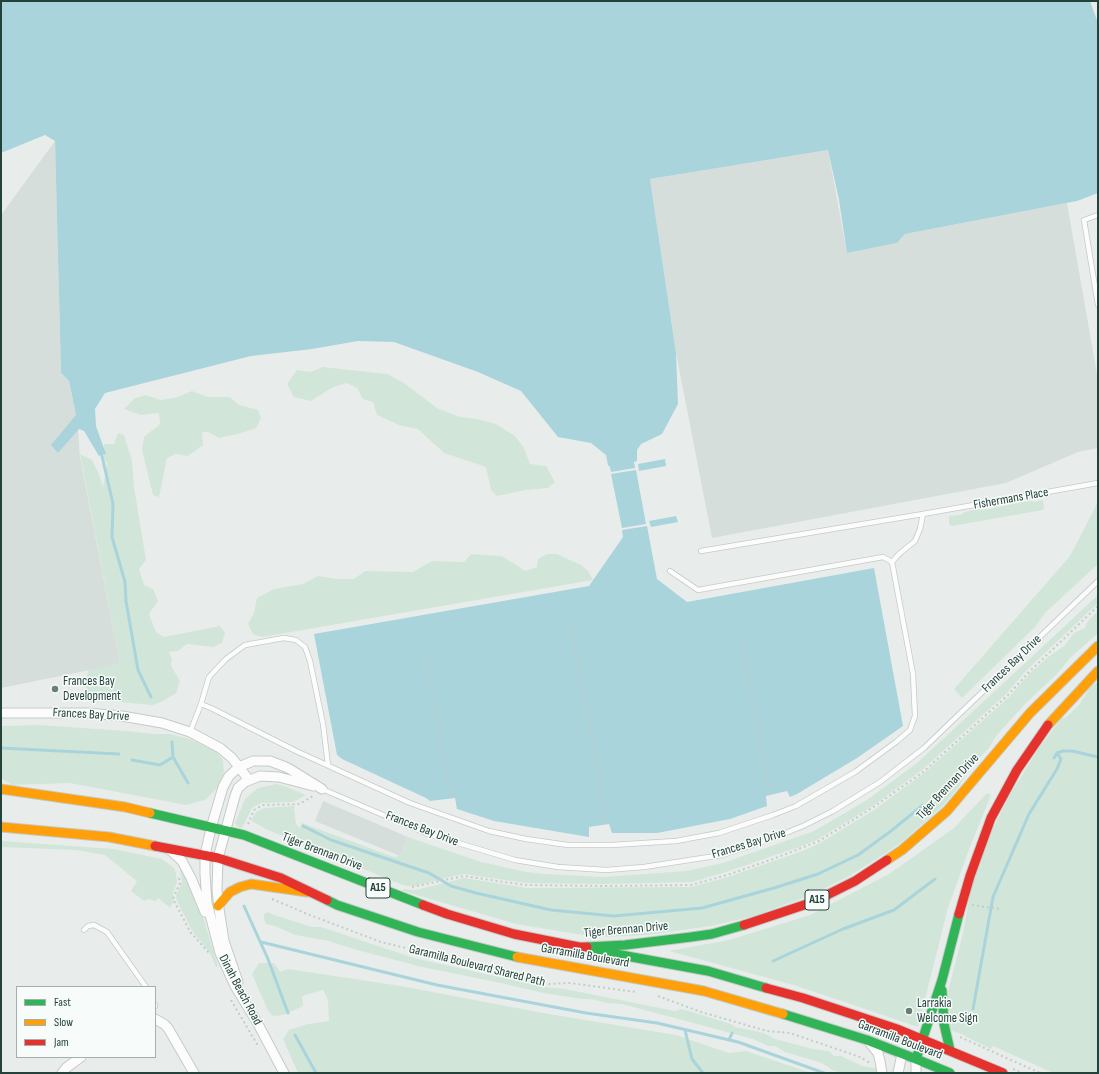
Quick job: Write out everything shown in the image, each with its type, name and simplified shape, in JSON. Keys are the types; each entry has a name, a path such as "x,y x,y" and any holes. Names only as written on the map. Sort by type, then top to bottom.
{"main road":[{"name":"Tiger Brennan Drive","path":"1,789 125,807 244,835 447,914 514,934 578,947 619,945 712,934 756,922 818,899 854,881 902,850 947,812 1030,713 1098,646"},
{"path":"916,1059 942,980 961,903 986,830 1017,770 1050,723 1098,671"},
{"path":"1,827 109,837 218,858"},
{"name":"Garramilla Boulevard","path":"218,858 281,878 309,892 376,919 432,936 541,962 704,991 816,1023 867,1040 907,1044 922,1039 1003,1073"},
{"path":"218,906 230,892 240,887 252,884 309,892"},
{"name":"Garramilla Boulevard","path":"578,947 708,971 843,1011 907,1044 916,1059 950,1073"},
{"path":"942,980 944,1024 950,1050"}],"street":[{"name":"Frances Bay Drive","path":"1,712 88,713 122,716 162,723 190,732 220,748 232,758 249,780 260,776 273,776 322,789"},
{"name":"Frances Bay Drive","path":"239,767 253,761 270,761 288,768 322,789"},
{"name":"Dinah Beach Road","path":"239,767 229,776 223,787 211,828 206,855 206,897 216,939 226,968 284,1073"},
{"path":"244,1002 224,941 218,906 218,858 233,801 237,791 249,780"},
{"path":"168,848 182,861 191,878 216,939"},
{"path":"156,1020 168,1028 194,1073"},
{"path":"867,1040 878,1053 882,1073"},
{"path":"898,1073 907,1044"},
{"path":"62,1073 66,1068 80,1058"},
{"path":"916,1059 916,1073"}],"lane":[{"path":"1098,215 1084,220 1098,305"},
{"name":"Fishermans Place","path":"701,551 1098,483"},
{"path":"892,562 915,541 920,529 923,514"},
{"path":"201,704 410,803 488,831 526,839 568,845 612,845 676,842 719,833 773,815 796,806 855,772 910,730 915,716 913,674 892,562 884,557 698,590 670,571"},
{"name":"Frances Bay Drive","path":"322,789 428,834 515,860 558,867 606,870 667,864 722,855 771,839 803,826 833,811 880,782 924,748 1098,581"},
{"path":"190,732 210,677 226,659 245,645 284,638 296,640 305,647 310,661 323,724 328,765"},
{"path":"84,930 88,926 94,925 107,932 145,986"}],"path":[{"path":"410,887 415,888 464,876 525,885 691,885 727,875 803,848 819,841 872,808 924,772 1008,695 1030,671 1098,606"},
{"path":"571,624 607,824"},
{"path":"742,641 770,795"},
{"path":"424,650 451,798"},
{"path":"254,825 248,822 254,810 263,805 299,804 312,797 322,789"},
{"name":"Garamilla Boulevard Shared Path","path":"269,898 381,942 476,965 490,971 549,984 570,983 639,993"},
{"path":"961,903 1000,909"},
{"path":"654,995 701,1012 767,1031 790,1033 877,1064"},
{"path":"959,1037 1040,1073"}],"shaded area":[{"path":"55,141 61,373 69,381 76,415 58,453 78,429 80,457 120,664 1,688 1,215"},
{"path":"828,150 847,253 897,243 905,234 1067,203 1098,380 1098,448 1078,452 1006,483 712,538 676,353 650,179"},
{"path":"323,801 408,837 400,856 315,821"}],"green space":[{"path":"323,367 387,374 404,383 437,408 460,417 477,419 496,424 515,436 524,448 530,464 546,466 555,482 548,488 526,490 497,496 491,490 486,467 444,453 418,429 399,425 377,415 373,402 363,399 357,388 347,383 333,387 311,401 294,397 287,384 297,370 310,372"},
{"path":"192,391 208,397 230,397 239,405 258,410 261,418 256,428 238,434 219,438 208,432 202,432 203,445 188,456 176,454 167,458 159,497 153,495 142,450 144,437 160,424 159,413 141,415 124,409 135,398 146,395 161,400 178,397"},
{"path":"118,433 124,435 132,461 134,487 146,560 139,569 144,585 153,589 158,601 149,614 156,632 164,637 220,626 225,633 222,643 213,647 187,644 178,651 169,652 172,659 171,666 180,681 176,693 153,705 119,702 89,702 85,695 88,670 120,664 80,454 92,460 99,474 103,487 107,464 104,458 104,444 114,444"},
{"path":"1041,500 1043,501 1043,510 952,526 949,524 949,516 960,515 965,512 978,509 983,510"},
{"path":"1098,502 1098,564 1045,613 1035,627 962,698 954,689 1070,556"},
{"path":"471,554 501,556 525,571 537,567 538,559 547,554 557,554 581,565 588,571 593,580 262,637 253,634 248,624 254,613 257,598 274,589 303,584 318,576 337,579 354,579 365,571 413,572 432,561 464,562"},
{"path":"1098,595 1098,603 1027,670 1006,694 922,770 871,807 817,840 726,872 692,882 605,884 526,883 463,874 414,886 407,886 268,830 251,821 256,812 264,808 294,806 296,824 300,828 302,823 394,857 400,856 408,837 481,862 527,872 546,874 603,877 686,871 723,863 814,831 867,800 917,763"},
{"path":"1098,611 1098,633 1069,659 1058,673 1026,703 996,736 989,748 970,768 958,788 943,806 898,845 851,875 811,895 754,916 711,926 647,935 603,937 516,924 403,891 403,889 416,890 464,878 527,888 691,887 728,877 805,850 820,843 874,810 924,773 1009,697 1029,674 1048,657 1064,646 1074,633 1085,628 1087,622"},
{"path":"1098,682 1098,1073 1053,1073 993,1046 991,1049 948,1029 947,995 963,933 971,889 992,831 1008,798 1039,748 1062,718 1065,718 1079,705 1091,686"},
{"path":"39,725 170,734 190,739 215,751 223,760 224,773 217,788 205,800 186,805 70,783 12,785 1,778 1,726"},
{"path":"277,784 306,795 293,802 261,803 252,808 242,828 238,827 235,823 245,799 258,788"},
{"path":"987,793 991,795 948,908 918,1027 797,986 669,951 729,940 810,915 889,874 954,828"},
{"path":"1,841 114,849 162,859 174,868 176,873 177,882 173,894 173,903 170,908 158,898 156,901 148,899 144,901 131,891 137,881 105,855 76,850 1,847"},
{"path":"180,870 182,870 202,914 218,966 216,967 210,953 193,932 177,901 176,896 182,882"},
{"path":"268,912 312,927 321,927 414,958 544,987 565,989 675,1011 682,1009 731,1024 735,1027 764,1033 775,1039 813,1049 829,1051 834,1056 841,1056 862,1066 875,1068 877,1073 843,1073 834,1071 822,1063 785,1052 775,1046 768,1046 753,1039 622,1004 543,993 422,967 329,941 295,935 275,926 266,924 264,914"},
{"path":"259,963 274,963 280,972 288,969 401,986 543,1013 676,1035 729,1053 746,1051 811,1073 298,1073 283,1039 289,1030 308,1024 329,1021 328,1000 323,990 302,996 303,1006 283,1015 273,1016 268,1011 252,974"}],"water":[{"path":"1,1 1090,1 1098,23 1098,193 1077,201 905,234 897,243 847,253 839,200 828,150 650,179 676,353 678,404 662,434 641,444 637,450 637,461 634,462 635,468 611,472 606,455 591,443 558,437 521,391 478,372 394,342 358,341 312,349 251,356 105,393 95,409 96,426 106,454 99,456 84,431 79,429 58,453 51,445 76,415 69,381 61,373 55,141 45,135 1,153"},
{"path":"665,459 666,466 639,471 638,464"},
{"path":"636,470 646,524 622,528 611,474"},
{"path":"676,516 678,522 651,527 649,521"},
{"path":"647,526 657,579 687,602 874,568 903,726 857,758 797,794 790,797 787,791 766,796 767,806 730,819 657,833 612,833 609,824 589,827 589,837 494,821 457,809 455,798 430,801 342,759 337,755 314,634 589,586 623,537 622,530"}],"waterway":[{"path":"102,456 113,504 112,537 125,582 126,601 138,670 151,697"},
{"path":"172,742 173,757 188,783"},
{"path":"1,748 119,754"},
{"path":"1054,758 1057,753 1063,751 1072,751 1098,757"},
{"path":"973,1009 993,897 1029,814 1057,769 1061,759 1057,753"},
{"path":"132,760 160,765 173,757"},
{"path":"303,826 331,840 429,873 451,886 551,910 614,916 702,908 818,874 858,855 923,805"},
{"path":"773,961 843,929 894,910 935,879"},
{"path":"244,906 268,959 288,1013"},
{"path":"261,942 437,985 586,1013 657,1023 738,1042 824,1073"},
{"path":"685,1030 692,1059 703,1073"},
{"path":"729,1040 732,1033"},
{"path":"295,1035 316,1073"}],"traffic: fast":[{"path":"150,813 244,835 423,905"},
{"path":"327,900 337,905 418,932 517,957"},
{"path":"783,1014 867,1040 916,1059 942,980 959,914"},
{"path":"587,947 625,945 691,937 712,934 744,925"},
{"path":"594,950 708,971 766,988"},
{"path":"942,990 944,1024 950,1050"},
{"path":"916,1059 950,1073"}],"traffic: slow":[{"path":"887,860 902,850 947,811 1030,713 1098,646"},
{"path":"1048,725 1098,671"},
{"path":"1,789 125,807 150,813"},
{"path":"1,827 109,837 155,846"},
{"path":"218,906 230,892 251,884 307,892"},
{"path":"517,957 704,991 783,1014"}],"traffic: jam":[{"path":"959,914 970,876 991,818 1017,770 1048,725"},
{"path":"155,846 218,858 281,878 327,900"},
{"path":"744,925 813,902 855,881 887,860"},
{"path":"423,905 447,914 514,934 579,947 587,947"},
{"path":"766,988 803,998 897,1029 1003,1073"}],"place":[{"name":"Frances Bay Development","path":"55,689"},
{"name":"Larrakia Welcome Sign","path":"909,1011"}]}
